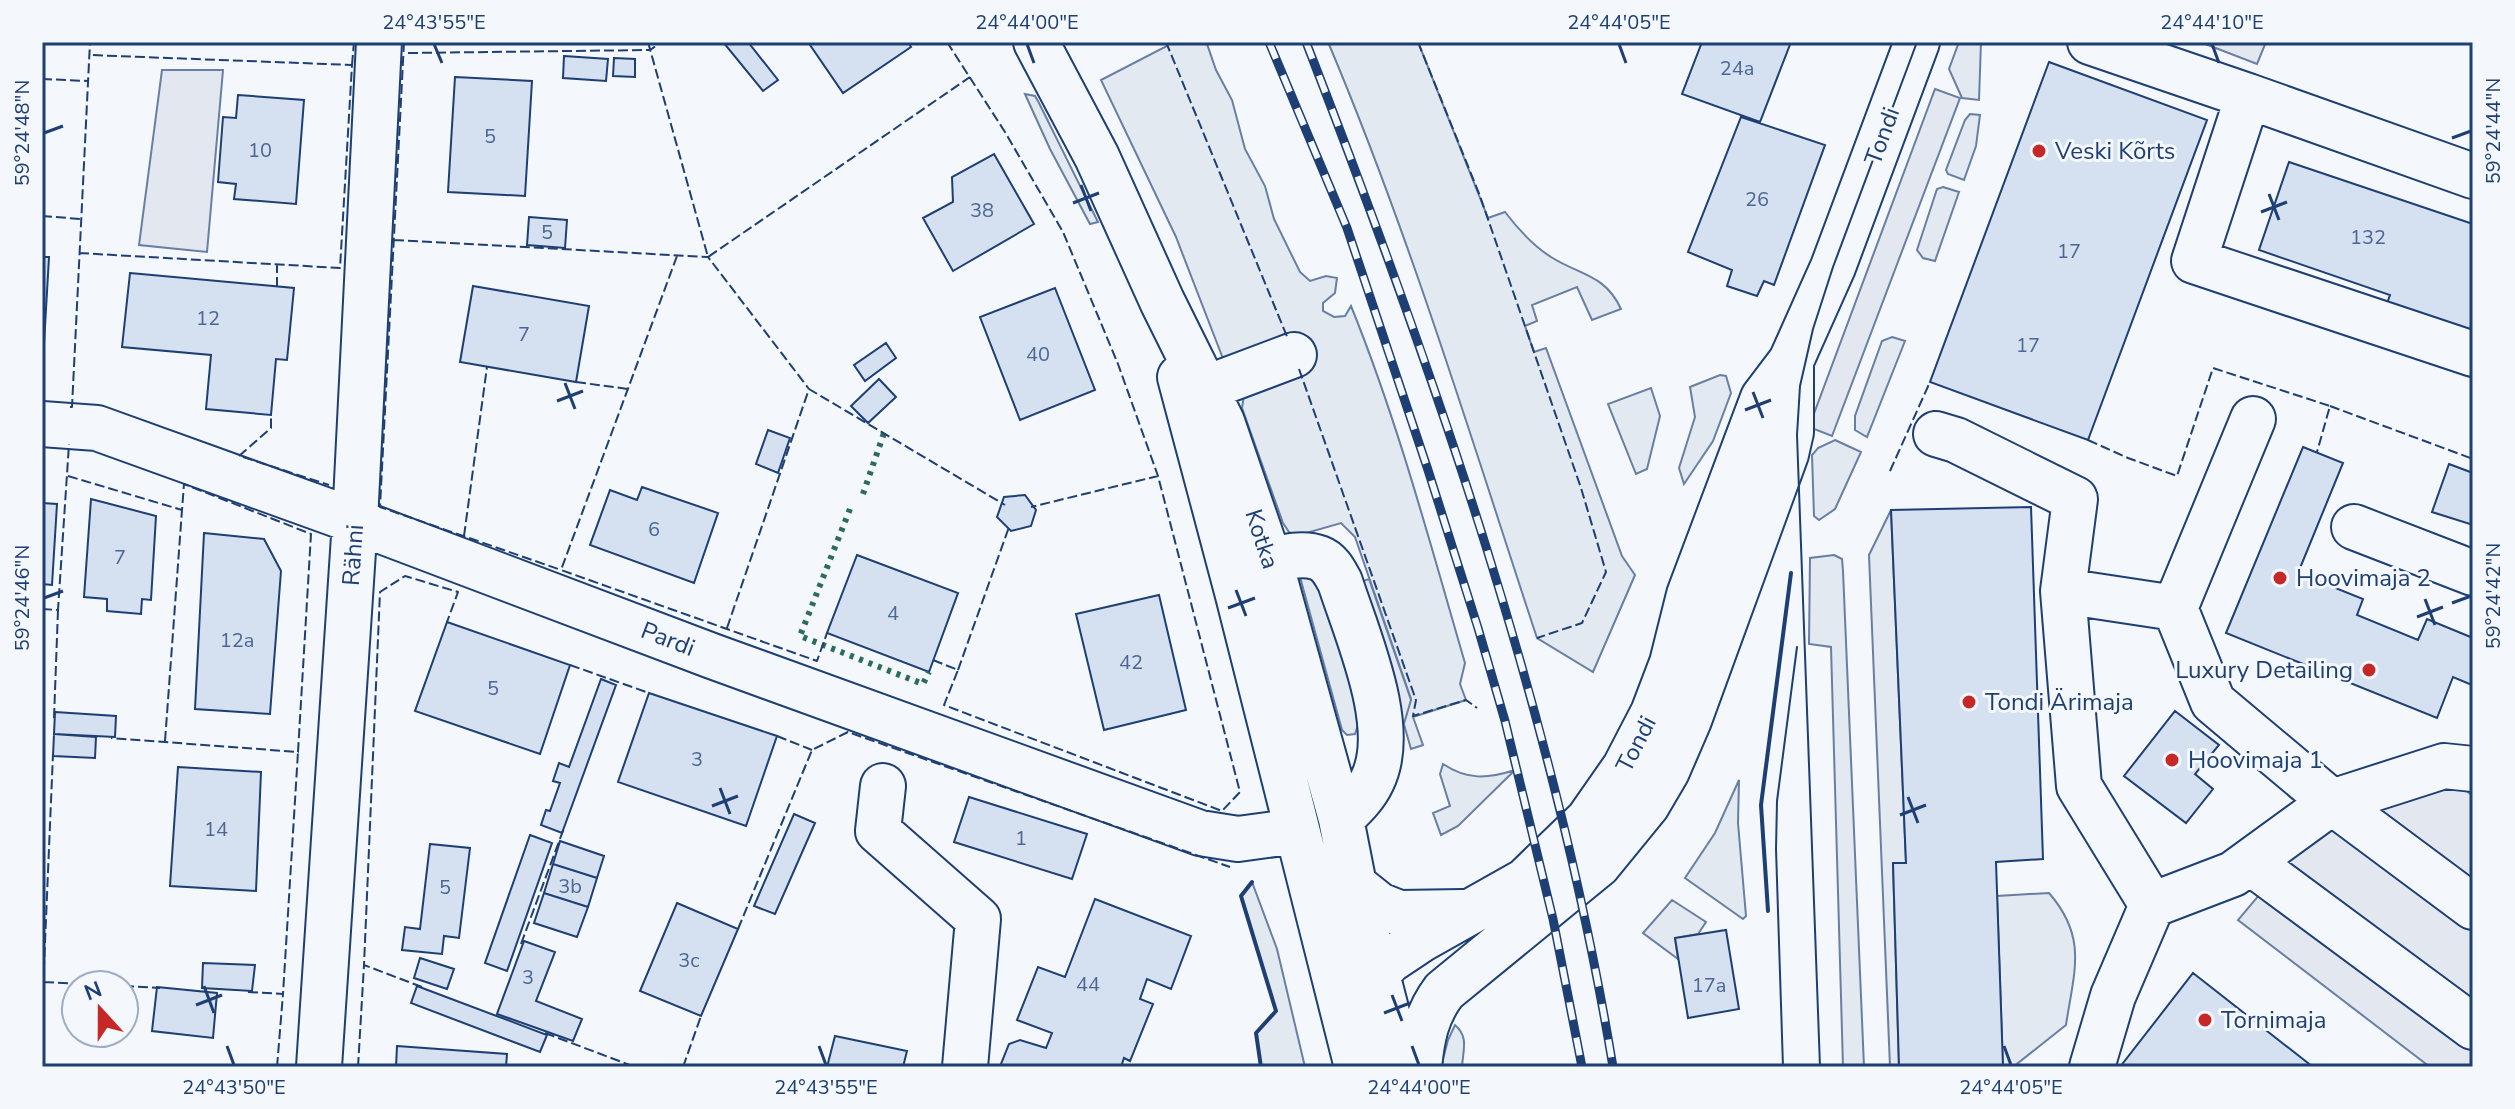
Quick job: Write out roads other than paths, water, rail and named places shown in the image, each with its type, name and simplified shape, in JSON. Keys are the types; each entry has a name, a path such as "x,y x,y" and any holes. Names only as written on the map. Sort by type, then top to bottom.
{"street":[{"name":"Rähni","path":"319,1067 355,521 379,42"},
{"path":"1036,42 1097,157 1162,301 1195,392 1253,573 1297,831 1361,1006 1425,998 1444,991"},
{"name":"Tondi","path":"1361,1006 1406,948 1525,881 1558,852 1588,820 1625,767 1653,713 1672,663 1689,595 1763,398 1791,361 1833,267 1917,42"},
{"path":"2090,42 2473,176"},
{"path":"2248,96 2194,261 2473,354"},
{"path":"1195,392 1294,355"},
{"name":"Tondi","path":"1419,1067 1430,1009 1444,991 1598,865 1647,805 1667,771 1689,720 1786,454 1791,432 1791,361"},
{"path":"2253,419 2175,608 2213,702 2332,802 2473,907"},
{"name":"Pardi","path":"42,424 97,428 1200,833 1238,839 1297,831"},
{"path":"1936,434 1956,440 2075,499 2063,591 2079,786 2152,905"},
{"path":"2354,527 2473,573"},
{"path":"1253,573 1288,557 1306,556 1321,559 1332,567 1340,582 1378,701 1379,760 1373,780 1341,819"},
{"name":"Kotka","path":"1253,573 1341,819 1354,885 1361,1006 1401,1067"},
{"path":"2063,591 2175,608"},
{"path":"2092,1067 2113,996 2152,905 2233,874 2332,802 2444,766 2473,769"},
{"path":"883,786 878,831 978,919 965,1067"},
{"path":"2250,862 2473,1027"},
{"path":"1354,885 1379,905 1399,913 1471,912"}],"tram line":[{"path":"1820,1067 1797,435 1800,386 1813,329 1833,267 1917,42"},
{"path":"1783,1067 1777,801 1797,647"}],"railway":[{"path":"1269,42 1347,228 1478,628 1505,721 1553,919 1582,1067"},
{"path":"1306,42 1445,419 1486,547 1559,805 1613,1067"}],"place":[{"name":"Veski Kõrts","path":"2039,151"},
{"name":"Hoovimaja 2","path":"2280,578"},
{"name":"Luxury Detailing","path":"2369,670"},
{"name":"Tondi Ärimaja","path":"1969,702"},
{"name":"Hoovimaja 1","path":"2172,760"},
{"name":"Tornimaja","path":"2205,1020"}]}
